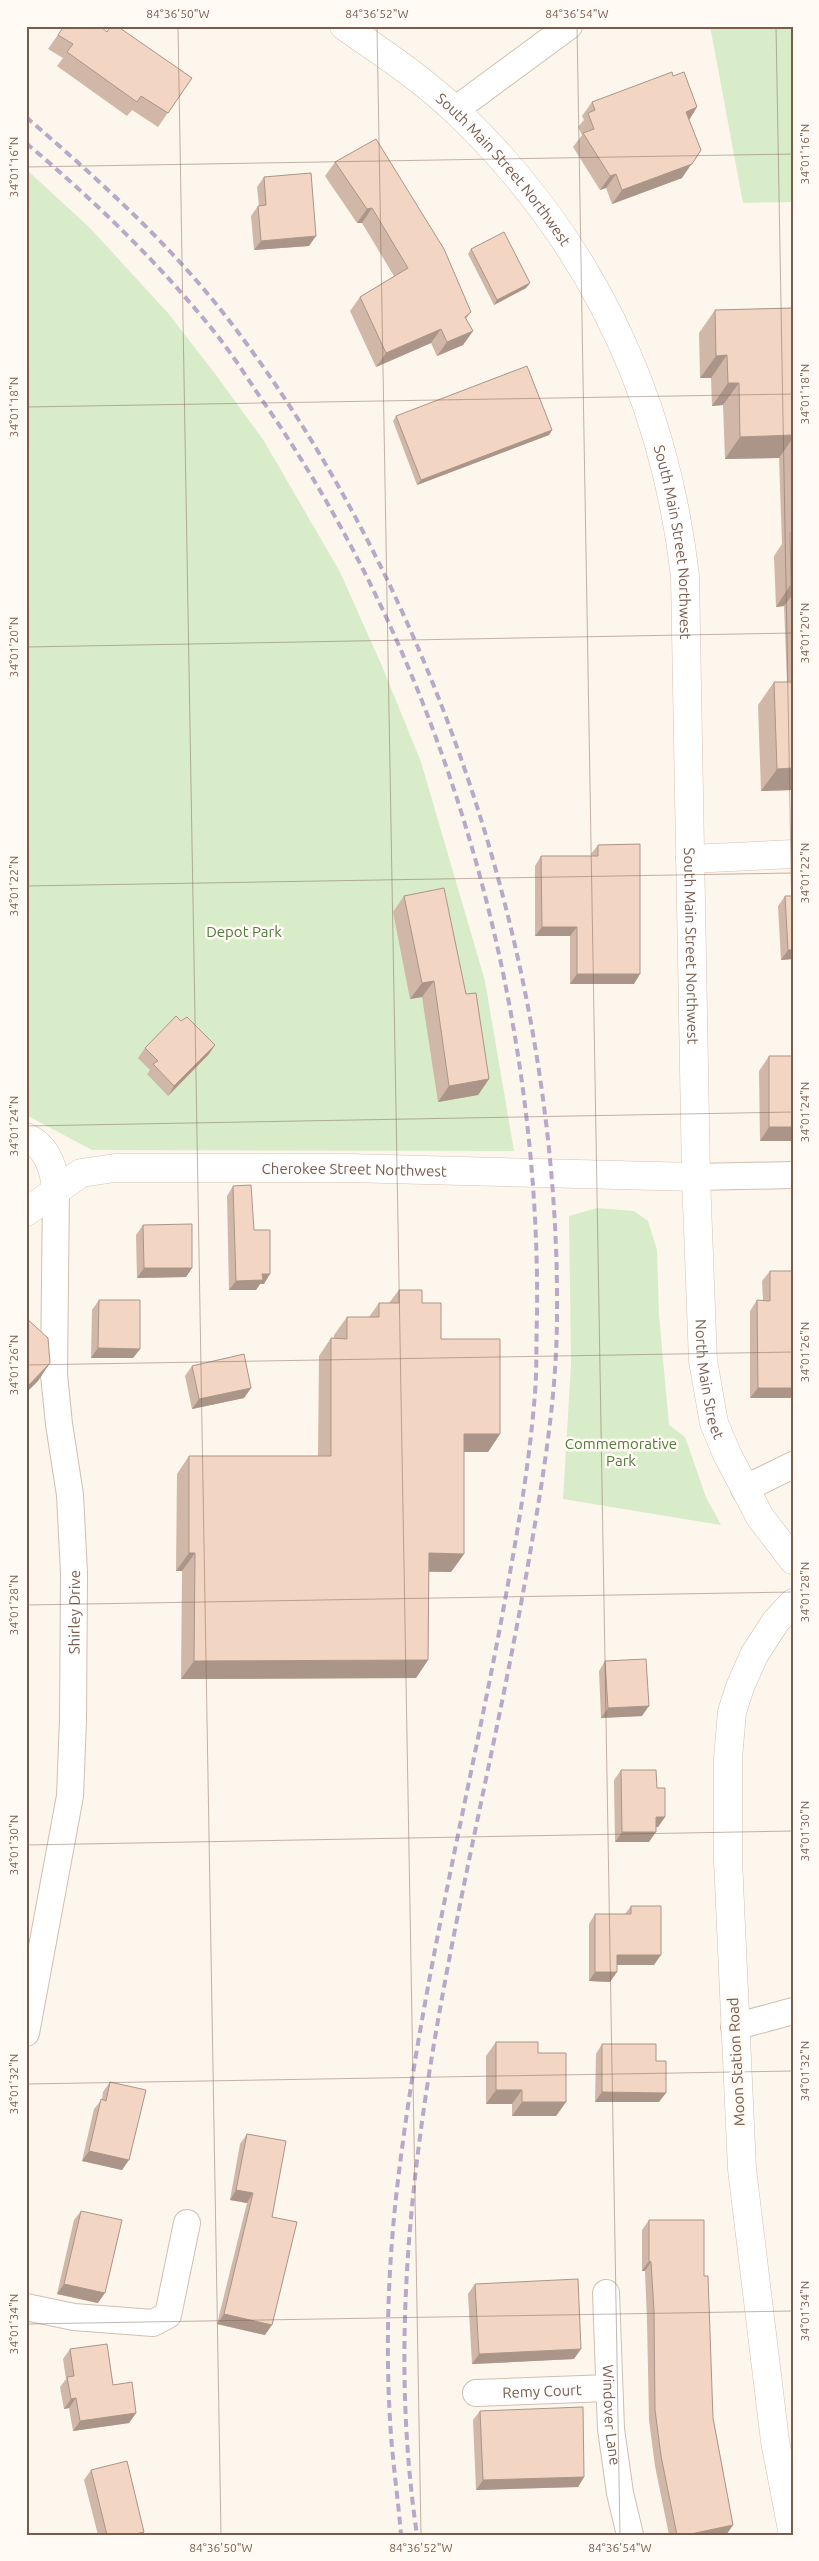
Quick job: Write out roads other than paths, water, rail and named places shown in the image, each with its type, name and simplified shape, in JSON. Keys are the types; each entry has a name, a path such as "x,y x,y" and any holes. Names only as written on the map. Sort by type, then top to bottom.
{"main road":[{"name":"South Main Street Northwest","path":"344,26 401,66 455,110 530,190 567,242 616,327 656,429 671,485 685,576 696,1177"},
{"path":"690,859 793,854"},
{"path":"26,1137 32,1140 48,1159 54,1172 56,1189"},
{"name":"Cherokee Street Northwest","path":"26,1212 81,1173 115,1168 348,1168 696,1177"},
{"name":"North Main Street","path":"696,1177 701,1338 707,1388 714,1423 744,1489 760,1516 793,1560"},
{"name":"Moon Station Road","path":"793,1603 776,1621 754,1655 740,1687 732,1712 728,1758 728,1860 734,2027 742,2169 775,2441 793,2535"}],"street":[{"path":"455,110 569,26"},
{"path":"696,1177 793,1175"},
{"name":"Shirley Drive","path":"26,2033 70,1796 73,1720 74,1572 70,1494 59,1424 54,1375 56,1189"},
{"path":"744,1489 793,1465"},
{"path":"734,2027 782,2012 793,2011"},
{"path":"26,2308 74,2316 153,2323 168,2315 187,2223"},
{"name":"Windover Lane","path":"606,2293 611,2429 620,2493 630,2535"},
{"name":"Remy Court","path":"476,2393 608,2388"}],"railway":[{"path":"26,117 80,164 158,238 206,291 228,319 302,425 368,540 424,663 472,790 509,921 536,1053 552,1184 557,1314 555,1375 544,1468 529,1559 456,1922 434,2044 416,2166 406,2288 405,2411 417,2535"},
{"path":"26,143 77,187 126,234 195,308 222,342 260,397 324,498 381,605 429,718 468,835 499,955 521,1076 534,1196 537,1316 535,1393 529,1451 516,1536 488,1689 433,1960 410,2096 396,2196 389,2292 388,2356 391,2434 401,2535"}],"park label":[{"name":"Depot Park","path":"244,931"},
{"name":"Commemorative Park","path":"621,1452"}]}
